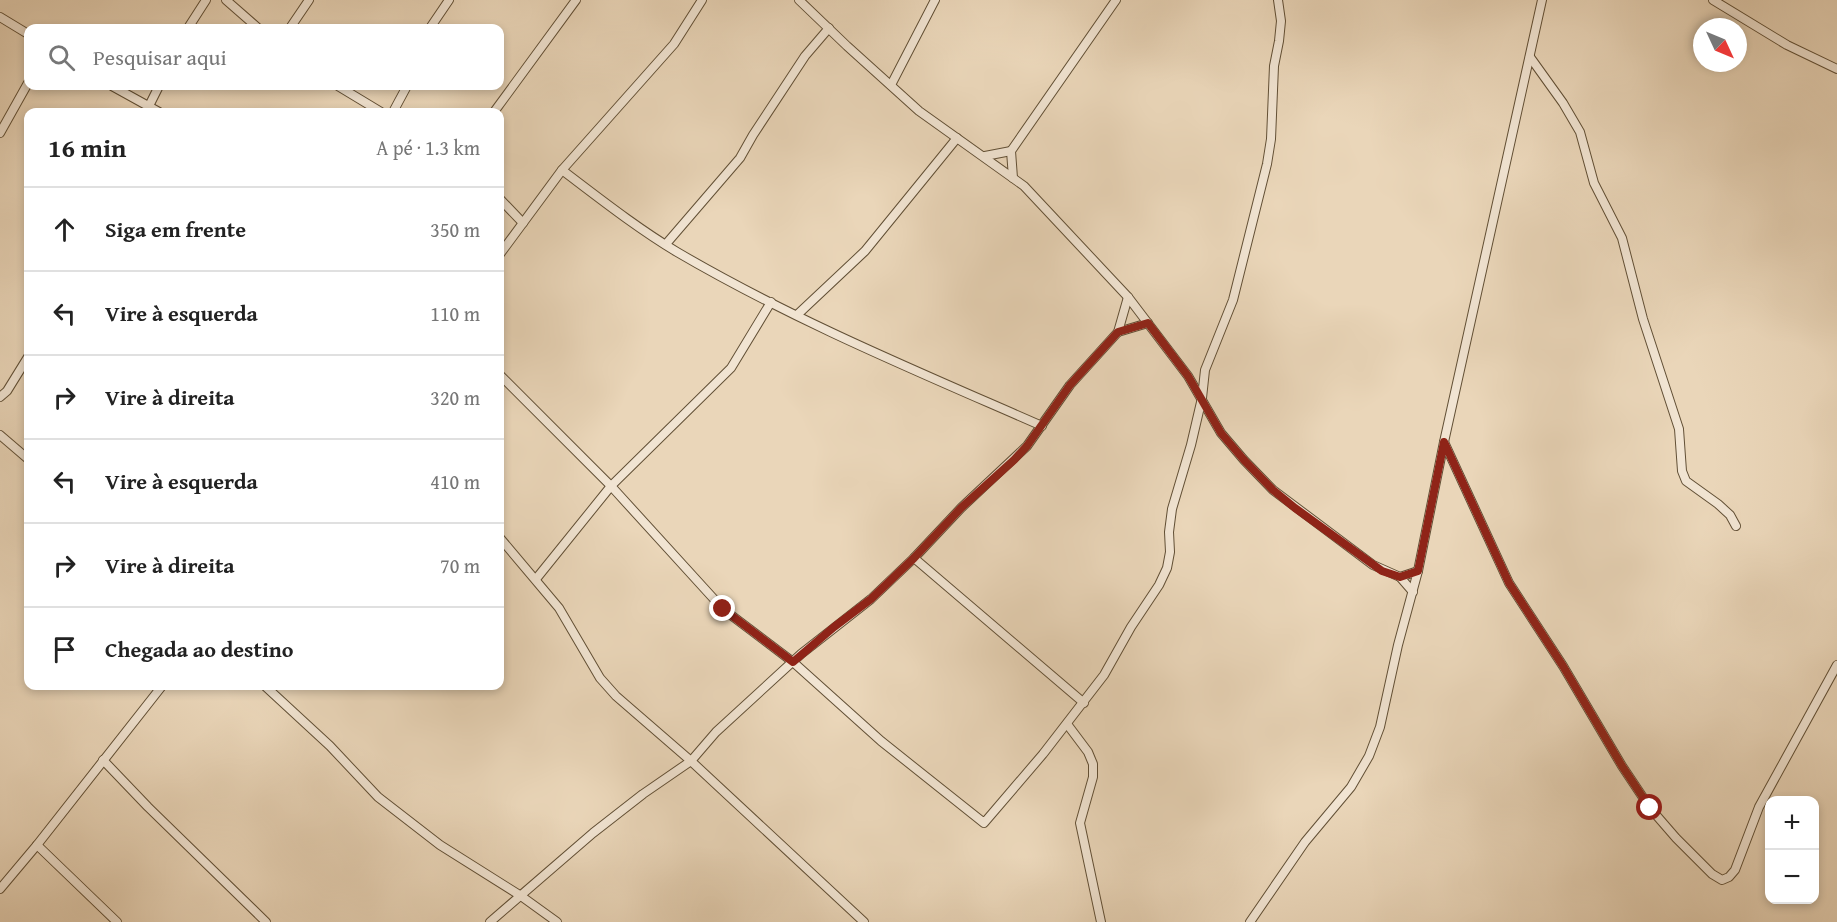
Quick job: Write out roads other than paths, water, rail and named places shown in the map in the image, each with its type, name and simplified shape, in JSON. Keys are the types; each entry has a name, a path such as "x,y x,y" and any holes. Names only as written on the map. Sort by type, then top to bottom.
{"street":[{"path":"191,24 206,0"},
{"path":"226,0 253,24"},
{"path":"293,24 309,0"},
{"path":"433,24 449,0"},
{"path":"497,108 576,0"},
{"path":"504,249 562,170 674,44 702,0"},
{"path":"799,0 919,111 985,156 1030,192 1128,297 1188,376 1221,433 1273,490 1373,566 1400,577 1413,592"},
{"path":"891,85 935,0"},
{"path":"1013,178 1011,151 1116,0"},
{"path":"504,379 611,486 723,609 793,662 881,741 984,823 1084,703 1118,654 1131,627 1159,585 1167,568 1172,509 1191,445 1202,398 1205,370 1233,300 1272,139 1274,66 1280,41 1281,21 1278,0"},
{"path":"1250,922 1305,842 1351,787 1369,756 1380,727 1418,571 1444,442 1542,0"},
{"path":"1713,0 1787,45 1837,69"},
{"path":"0,17 24,32"},
{"path":"666,244 735,164 806,56 829,28"},
{"path":"1530,57 1580,132 1594,183 1622,238 1643,320 1679,429 1682,471 1686,481 1718,504 1730,515 1736,526"},
{"path":"0,133 24,90"},
{"path":"118,90 144,108"},
{"path":"148,108 157,90"},
{"path":"345,90 374,108"},
{"path":"395,108 405,90"},
{"path":"797,315 865,251 957,138"},
{"path":"985,156 1011,151"},
{"path":"562,170 666,244 771,302 915,370 1042,426"},
{"path":"504,203 523,223"},
{"path":"490,922 593,833 643,794 691,761 716,732 793,662 871,599 914,558 961,508 1014,460 1042,426 1070,385 1118,332 1128,297"},
{"path":"536,579 611,486 730,368 771,302"},
{"path":"1118,332 1148,323"},
{"path":"0,397 7,391 24,363"},
{"path":"0,435 24,456"},
{"path":"1444,442 1509,583 1563,666 1622,766 1650,808 1676,838 1712,874 1722,880 1729,877 1735,870 1759,807 1837,665"},
{"path":"504,543 559,608 600,678 616,696 691,761 864,922"},
{"path":"914,558 1084,703"},
{"path":"1400,577 1418,571"},
{"path":"0,889 37,846 159,690"},
{"path":"269,690 330,746 378,797 440,845 521,896 557,922"},
{"path":"1067,724 1088,752 1093,764 1093,777 1080,823 1101,922"},
{"path":"103,760 266,922"},
{"path":"37,846 117,922"}]}
